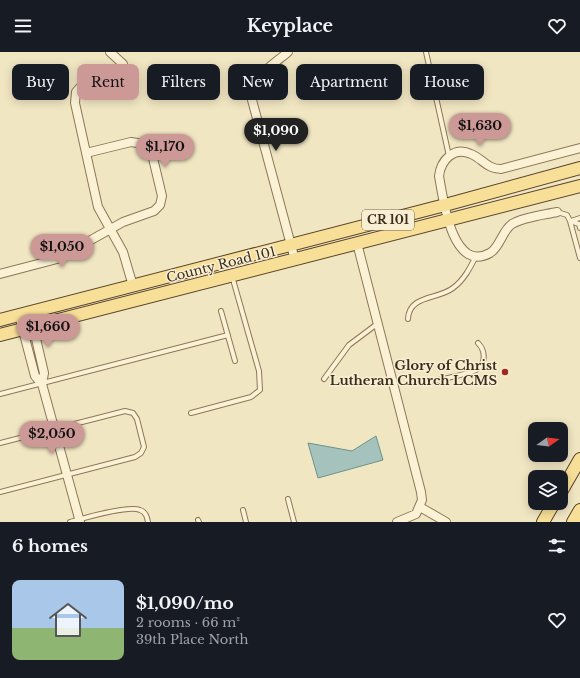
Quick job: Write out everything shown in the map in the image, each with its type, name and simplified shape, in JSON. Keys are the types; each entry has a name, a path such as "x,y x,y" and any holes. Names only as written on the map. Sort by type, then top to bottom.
{"main road":[{"name":"County Road 101","path":"0,320 445,205 580,168"},
{"name":"County Road 101","path":"0,335 580,186"},
{"path":"568,480 580,459"},
{"path":"544,522 550,510"},
{"path":"573,522 580,510"}],"street":[{"path":"110,52 123,64"},
{"path":"288,52 259,77 254,83 251,91 295,260"},
{"path":"77,91 75,103 98,207 123,252 133,286"},
{"path":"0,274 57,259 130,218 154,211 160,204 162,196 152,154 144,144 137,141 86,153"},
{"path":"556,212 513,224 507,229 490,253 476,256 462,250 456,242 445,205 439,176 440,168 449,156 458,152 464,152 477,157 488,167 501,169 580,148"},
{"path":"357,243 421,492 419,508 411,517 397,522"},
{"path":"25,314 36,376 42,384 80,521"},
{"path":"419,508 446,522"}],"lane":[{"path":"426,52 449,156"},
{"path":"556,212 567,215 580,258"},
{"path":"570,221 580,218"},
{"path":"570,221 579,224 580,228"},
{"path":"408,319 410,310 417,301 444,294 453,288 462,279 476,256"},
{"path":"191,413 251,398 260,390 259,371 232,276"},
{"path":"221,311 235,362"},
{"path":"324,378 349,345 377,324"},
{"path":"0,394 228,335"},
{"path":"424,383 477,369 484,360 484,354 478,343"},
{"path":"0,443 125,411 133,413 137,419 144,447 141,453 135,457 0,492"},
{"path":"288,499 294,522"},
{"path":"70,522 80,521 130,508 140,510 146,514 148,522"},
{"path":"243,510 246,522"}],"water":[{"path":"376,436 383,460 318,478 308,443 352,451"}],"place":[{"name":"Glory of Christ Lutheran Church LCMS","path":"505,372"}]}
